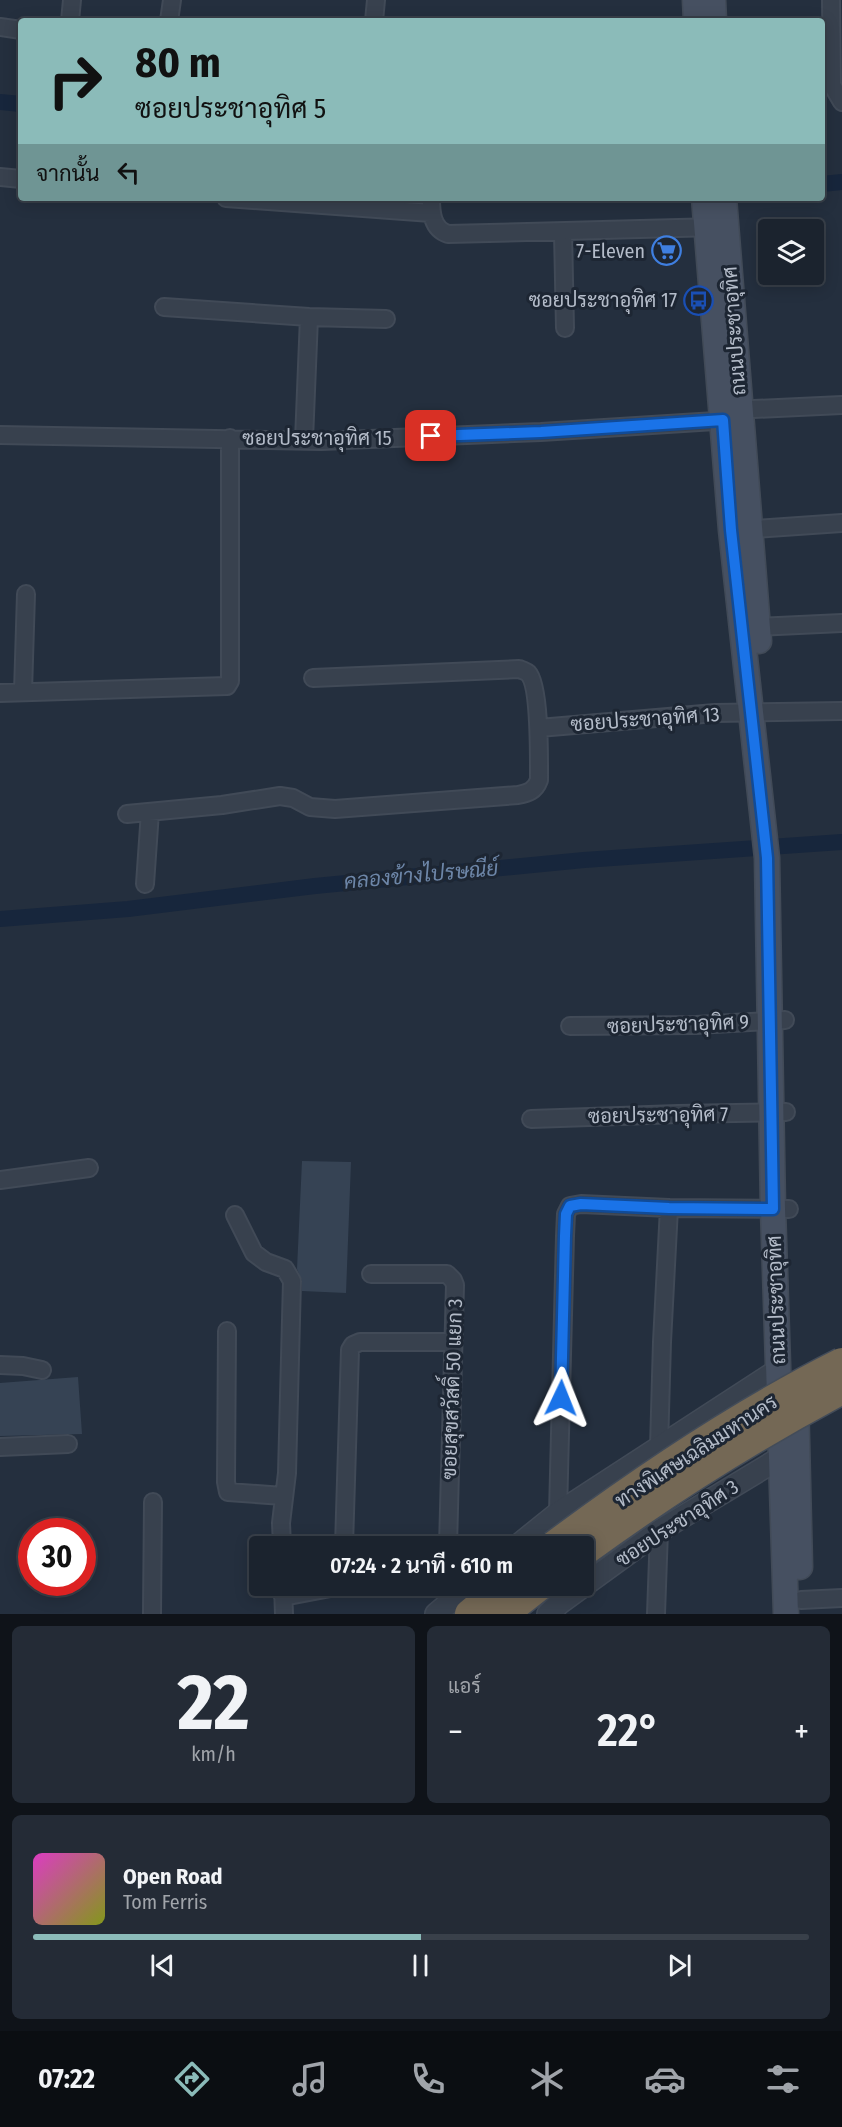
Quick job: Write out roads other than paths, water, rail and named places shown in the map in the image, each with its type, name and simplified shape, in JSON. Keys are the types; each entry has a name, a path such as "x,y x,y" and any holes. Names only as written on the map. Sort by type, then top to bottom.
{"highway":[{"name":"ทางพิเศษเฉลิมมหานคร","path":"568,1536 734,1422 842,1363"},
{"name":"ทางพิเศษเฉลิมมหานคร","path":"594,1544 658,1498 732,1450 842,1389"},
{"path":"503,1614 526,1596"}],"main road":[{"path":"695,0 696,18"},
{"path":"713,0 714,18"},
{"name":"ถนนประชาอุทิศ","path":"715,210 740,530 773,847 781,1209 796,1400 796,1609"},
{"name":"ถนนประชาอุทิศ","path":"740,530 758,627 758,712"},
{"name":"ถนนประชาอุทิศ","path":"781,1209 778,1370 780,1458 796,1609"}],"street":[{"path":"70,18 72,0"},
{"path":"169,18 172,0"},
{"path":"374,18 376,0"},
{"path":"831,0 827,26 832,85 842,102"},
{"path":"0,27 18,30"},
{"path":"0,177 18,179"},
{"path":"303,201 431,206 437,227 441,232 448,234 563,232 715,210"},
{"path":"563,232 565,328"},
{"path":"164,307 309,317 386,319"},
{"path":"304,440 309,317"},
{"name":"ซอยประชาอุทิศ 15","path":"0,435 304,440 541,432 842,405"},
{"path":"0,693 227,686 230,681 230,438"},
{"path":"740,530 842,523"},
{"path":"23,692 26,594"},
{"path":"758,627 842,623"},
{"path":"127,814 222,805 280,796 293,798 310,807 335,809 518,795 529,792 537,786 539,728 532,681 528,672 519,669 313,678"},
{"name":"ซอยประชาอุทิศ 13","path":"539,728 645,718 758,712 842,711"},
{"path":"145,884 150,812"},
{"name":"ซอยประชาอุทิศ 9","path":"570,1026 696,1025 778,1020"},
{"name":"ซอยประชาอุทิศ 7","path":"531,1119 778,1112"},
{"path":"0,1180 89,1168"},
{"path":"558,1513 566,1214 570,1206 581,1204 781,1209"},
{"path":"659,1447 669,1208"},
{"path":"235,1215 254,1253 266,1262 285,1269 292,1281 282,1536"},
{"name":"ฃอยสุขสวัสดิ์ 50 แยก 3","path":"371,1274 447,1274 456,1285 448,1536"},
{"path":"227,1331 226,1482 228,1492 283,1496"},
{"path":"344,1536 350,1350 353,1345 360,1342 453,1342"},
{"path":"0,1365 42,1370"},
{"path":"529,1536 558,1513 778,1370"},
{"path":"796,1400 842,1377"},
{"path":"0,1447 68,1444"},
{"name":"ซอยประชาอุทิศ 3","path":"549,1614 560,1603 659,1532 780,1458"},
{"path":"152,1614 153,1502"},
{"path":"656,1614 659,1532"},
{"path":"283,1596 284,1614"},
{"path":"436,1614 455,1596"},
{"path":"796,1609 842,1598"}],"waterway":[{"path":"0,102 18,104"},
{"path":"825,184 842,182"},
{"name":"คลองข้างไปรษณีย์","path":"0,919 128,909 315,886 584,860 842,842"}],"place":[{"name":"7-Eleven","path":"666,251"},
{"name":"ซอยประชาอุทิศ 17","path":"698,300"}]}
